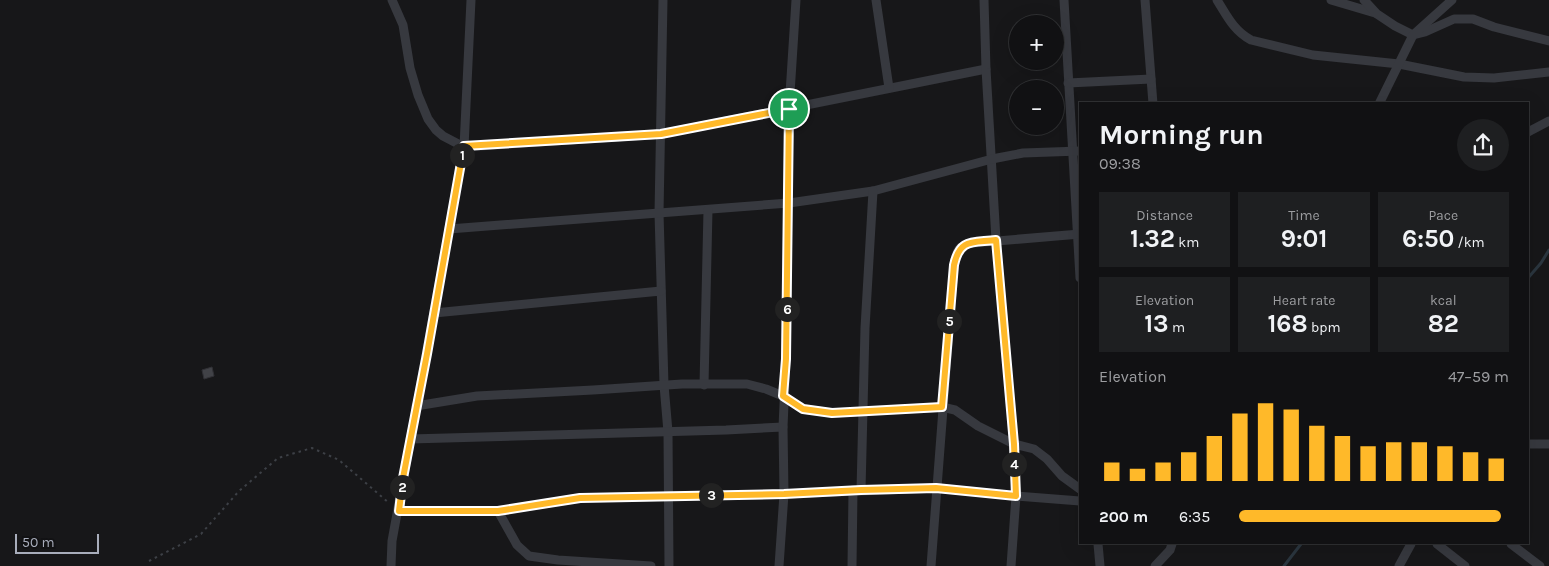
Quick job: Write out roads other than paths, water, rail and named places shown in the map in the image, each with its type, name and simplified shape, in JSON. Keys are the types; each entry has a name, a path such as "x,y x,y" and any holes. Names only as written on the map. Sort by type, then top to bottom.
{"street":[{"path":"392,0 403,26 410,68 428,119 443,136 464,146 661,134 986,69"},
{"path":"391,566 392,541 399,511 410,439 464,146 471,0"},
{"path":"663,0 659,213 664,385 668,432 668,566"},
{"path":"779,566 784,494 783,396 786,359 789,109 796,0"},
{"path":"876,0 889,88"},
{"path":"984,0 996,240 1014,444 1016,496 1011,566"},
{"path":"1064,0 1068,83 1076,151 1079,256"},
{"path":"1145,0 1153,102"},
{"path":"1217,0 1234,28 1242,35 1251,40 1313,54 1399,64 1464,77 1494,78 1549,72"},
{"path":"1331,0 1377,14"},
{"path":"1364,0 1377,14 1413,35 1425,32 1454,19 1473,19 1494,27 1549,41"},
{"path":"1380,102 1413,35 1452,0"},
{"path":"1068,83 1151,79"},
{"path":"1529,131 1549,121"},
{"path":"449,229 789,203 873,191 992,159 1024,153 1076,151"},
{"path":"852,566 864,412 865,328 873,191"},
{"path":"704,385 708,210"},
{"path":"931,566 942,407 954,265 957,251 963,245 996,240 1078,234"},
{"path":"434,313 661,291"},
{"path":"416,406 477,396 664,385 747,384 783,396 803,409 832,413 942,407 955,410 978,426 1014,444 1034,449 1047,459 1062,476 1079,488"},
{"path":"410,439 783,427"},
{"path":"1529,444 1549,444"},
{"path":"399,511 498,511 580,498 784,494 936,488 1079,500"},
{"path":"498,511 517,545 529,556 558,560 651,566"},
{"path":"1098,544 1100,566"},
{"path":"1154,566 1170,550 1172,544"},
{"path":"1399,566 1411,544"},
{"path":"1437,544 1465,566"},
{"path":"1511,544 1540,566"}],"waterway":[{"path":"1529,277 1549,250"},
{"path":"1284,566 1301,544"}]}
